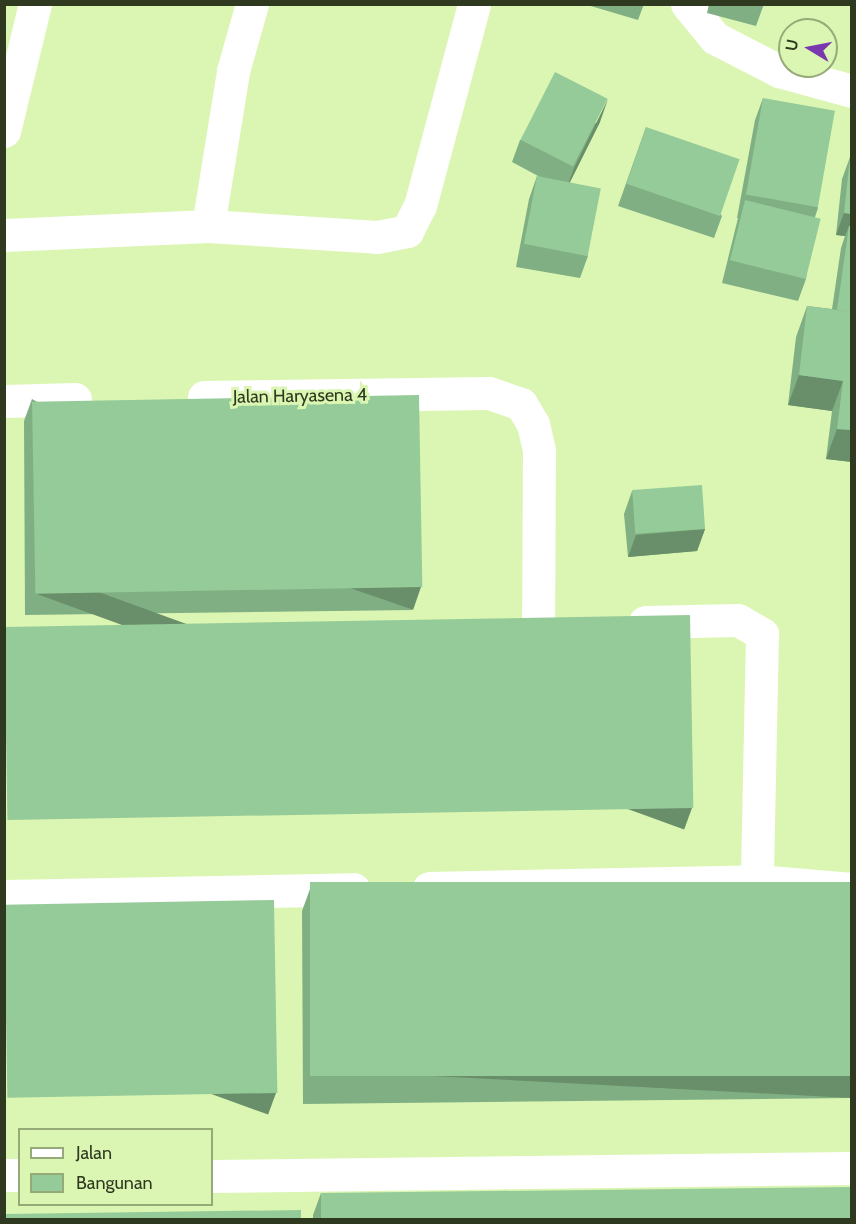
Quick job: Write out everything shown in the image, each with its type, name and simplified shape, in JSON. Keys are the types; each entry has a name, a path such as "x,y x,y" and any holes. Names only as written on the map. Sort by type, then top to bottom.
{"street":[{"path":"4,130 35,4"},
{"path":"208,226 233,71 252,4"},
{"path":"4,235 208,226 377,237 407,231 420,206 474,4"},
{"path":"687,4 699,24 724,42 779,71 852,91"},
{"name":"Jalan Haryasena 4","path":"170,398 489,393 521,404 533,424 539,451 538,623"},
{"path":"4,401 111,399"},
{"path":"609,622 738,620 762,634 757,881"},
{"path":"503,623 574,623"},
{"path":"4,896 757,881 852,889"},
{"path":"213,1176 852,1168"}],"building":[{"path":"555,72 608,99 573,167 520,140"},
{"path":"763,98 835,111 818,207 746,195"},
{"path":"646,127 740,159 720,216 626,184"},
{"path":"850,157 852,157 852,214 844,213"},
{"path":"537,176 601,188 588,256 524,244"},
{"path":"745,200 821,219 806,279 730,260"},
{"path":"849,226 852,226 852,312 837,310"},
{"path":"807,306 852,312 852,430 837,429 843,381 799,375"},
{"path":"419,395 422,587 35,594 32,402"},
{"path":"702,485 705,529 635,534 632,490"},
{"path":"690,615 693,808 7,820 4,627"},
{"path":"310,882 852,882 852,1076 310,1076"},
{"path":"274,900 277,1093 7,1098 4,905"},
{"path":"852,1187 852,1220 321,1220 321,1193"},
{"path":"301,1210 301,1220 4,1220 4,1214"}]}
